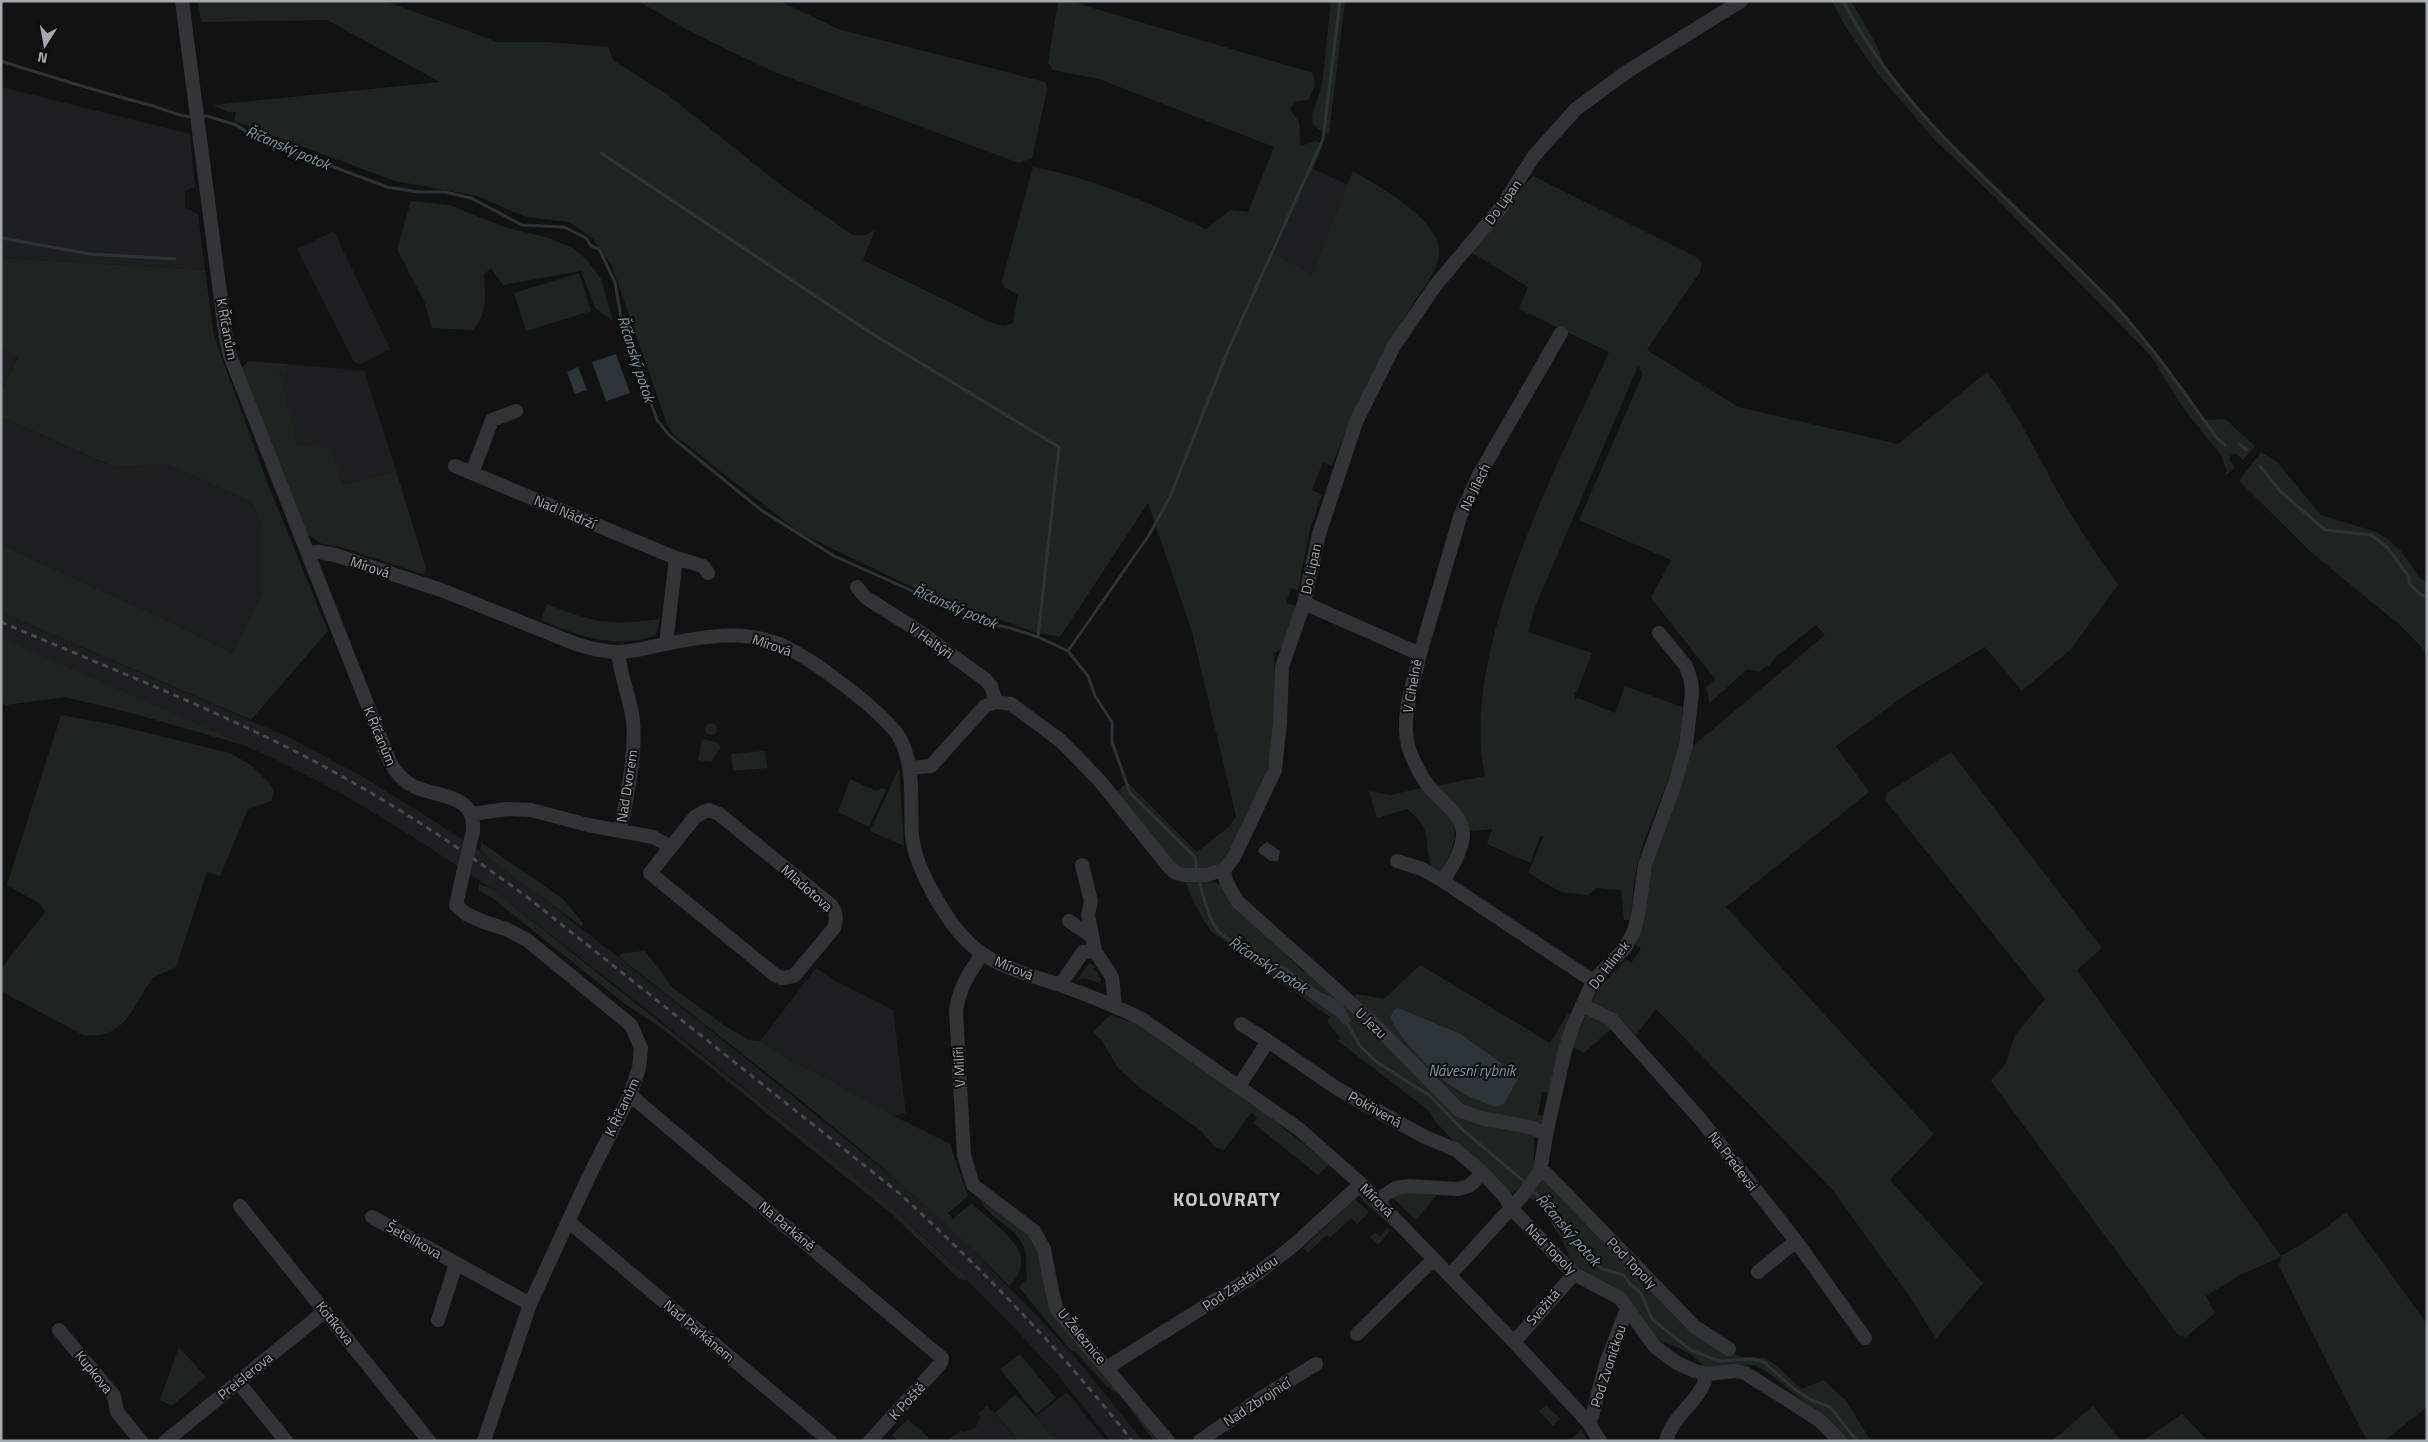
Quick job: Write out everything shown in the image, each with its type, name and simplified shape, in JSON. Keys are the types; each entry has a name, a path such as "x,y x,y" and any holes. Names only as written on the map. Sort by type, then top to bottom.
{"street":[{"name":"K Říčanům","path":"182,1 226,339 230,356 373,723 396,771 416,787 460,802 472,814 473,831 456,905 466,914 506,929 527,940 631,1025 641,1048 639,1068 630,1095 568,1221 530,1304 484,1441"},
{"name":"Do Lipan","path":"1224,870 1234,857 1275,770 1282,667 1304,603 1319,534 1356,422 1394,346 1434,286 1502,206 1534,156 1576,109 1628,71 1741,1"},
{"name":"Na Jílech","path":"1420,654 1460,517 1484,467 1561,333"},
{"path":"472,473 492,420 516,410"},
{"name":"Nad Nádrží","path":"455,466 676,558 703,566 708,573"},
{"name":"Mírová","path":"308,553 319,552 335,555 444,591 576,644 618,652 710,636 744,636 778,644 798,654 830,676 894,730 906,754 909,768 914,854 952,923 969,943 982,954 1005,967 1060,985 1115,1006 1142,1019 1299,1129 1361,1184 1450,1275 1588,1422 1600,1441"},
{"path":"666,644 676,558"},
{"name":"V Haltýři","path":"857,587 865,597 920,632 986,680 991,686 996,702"},
{"name":"V Cihelně","path":"1304,603 1420,654 1408,707 1406,726 1409,747 1415,764 1431,788 1454,812 1463,834 1458,856 1443,881"},
{"name":"Do Hlinek","path":"1538,1176 1565,1050 1593,981 1625,948 1634,931 1645,866 1675,783 1686,746 1692,693 1691,681 1686,666 1659,633"},
{"name":"Nad Dvorem","path":"472,814 507,809 531,810 620,831 632,766 634,744 630,703 619,665 618,652"},
{"path":"909,768 931,766 981,709 996,702 1004,702 1016,706 1061,741 1099,780 1176,873 1206,875 1224,870"},
{"name":"Mladotova","path":"709,810 719,814 832,906 836,919 834,928 794,976 782,978 775,975 650,873 671,847 698,814 709,810"},
{"path":"620,831 653,836 671,847"},
{"path":"1397,861 1422,869 1443,881 1593,981"},
{"path":"1082,864 1091,901 1088,915 1091,936 1095,951 1112,977 1115,1006"},
{"name":"U Jezu","path":"1224,870 1226,881 1238,901 1371,1021 1459,1110 1481,1118 1534,1128 1546,1135"},
{"path":"1069,921 1091,936"},
{"path":"1060,985 1083,952 1095,951"},
{"name":"V Milíři","path":"973,1185 964,1155 956,1012 958,994 964,980 982,954"},
{"name":"Na Předevsi","path":"1582,1005 1611,1019 1630,1038 1701,1120 1796,1241 1865,1338"},
{"name":"Pokřivená","path":"1241,1024 1338,1089 1423,1136 1456,1150 1483,1173 1506,1198 1511,1208"},
{"path":"1239,1086 1268,1041"},
{"name":"Na Parkáně","path":"630,1095 942,1358"},
{"path":"1377,1200 1396,1188 1409,1186 1458,1188 1469,1186 1483,1173"},
{"name":"Pod Topoly","path":"1538,1176 1547,1174 1695,1327 1730,1349"},
{"path":"1450,1275 1538,1176"},
{"name":"Pod Zastávkou","path":"1108,1367 1258,1273 1294,1244 1361,1184"},
{"name":"U Železnice","path":"973,1185 1034,1231 1044,1249 1057,1310 1108,1367 1168,1441"},
{"name":"Kotíkova","path":"240,1206 429,1441"},
{"name":"Nad Topoly","path":"1511,1208 1574,1274 1620,1298 1655,1347 1677,1363 1707,1374 1745,1372 1819,1420 1840,1441"},
{"name":"Šetelíkova","path":"372,1217 530,1304"},
{"name":"Nad Parkánem","path":"568,1221 830,1441"},
{"path":"1758,1272 1796,1241"},
{"path":"1357,1334 1434,1259"},
{"name":"Šetelíkova","path":"438,1320 456,1264"},
{"name":"Svažitá","path":"1514,1342 1574,1274"},
{"name":"Pod Zvoničkou","path":"1588,1422 1592,1416 1606,1363 1627,1309"},
{"name":"Preislerova","path":"166,1441 325,1311"},
{"name":"Kupkova","path":"59,1330 114,1396 117,1412 141,1441"},
{"name":"K Poště","path":"870,1441 933,1373 942,1358"},
{"name":"Nad Zbrojnicí","path":"1200,1441 1261,1398 1316,1364"},
{"path":"1666,1441 1672,1427 1700,1391 1707,1374"},
{"path":"238,1382 286,1441"}],"shaded area":[{"path":"198,1 385,1 498,42 546,42 608,47 614,61 668,95 786,189 853,235 866,235 875,230 863,260 992,323 1005,326 1013,323 1018,295 1004,287 1002,281 1033,167 1100,185 1143,201 1206,229 1230,210 1248,212 1274,147 1099,79 1053,70 1048,63 1058,1 1076,3 1313,73 1315,86 1308,100 1294,102 1290,109 1299,122 1301,146 1315,141 1323,144 1313,169 1269,251 1312,274 1353,171 1415,212 1433,233 1439,251 1437,265 1430,278 1370,378 1332,466 1323,462 1312,490 1322,495 1310,529 1298,590 1291,588 1286,603 1297,606 1283,649 1274,653 1275,721 1272,755 1252,808 1226,858 1214,868 1203,870 1175,865 1117,792 1127,782 1197,852 1230,826 1236,816 1192,632 1148,503 1060,637 1037,633 920,591 800,533 674,435 667,424 612,266 593,239 569,222 526,217 477,196 395,181 234,121 236,112 228,112 213,105 440,82 327,20 201,22"},
{"path":"638,1 780,1 838,29 1045,82 1047,90 1032,158 1019,163 772,71 693,33"},
{"path":"1331,1 1345,1 1329,134 1318,129 1313,124 1312,115 1322,85"},
{"path":"1832,1 1851,1 1876,44 1886,69 1937,129 2117,304 2167,366 2205,420 2225,419 2255,446 2243,460 2237,454 2231,455 2229,459 2235,468 2224,476 2227,471 2221,455 2183,408 2151,356 1998,200 1935,140 1877,73 1845,26"},
{"path":"1,87 190,134 195,187 185,191 185,208 198,214 205,270 1,258"},
{"path":"1313,169 1348,185 1312,274 1269,251"},
{"path":"1533,176 1698,258 1702,263 1700,272 1647,350 1738,407 1898,444 1987,372 2016,416 2073,518 2118,585 2071,649 2022,691 1985,647 1908,693 1836,746 1869,792 1726,907 1934,1134 1890,1180 1983,1283 1936,1339 1912,1300 1832,1189 1656,1009 1636,1035 1621,1020 1584,1053 1572,1047 1598,989 1626,959 1631,963 1641,949 1634,943 1642,897 1693,746 1825,635 1816,625 1777,656 1768,667 1766,666 1759,672 1747,669 1710,703 1706,688 1715,679 1651,598 1671,560 1579,520 1643,374 1638,366 1535,607 1528,632 1592,653 1577,692 1573,694 1575,695 1574,700 1578,698 1615,713 1625,686 1682,707 1678,747 1638,862 1630,920 1624,920 1621,890 1597,888 1588,895 1561,892 1528,873 1543,837 1540,836 1530,863 1487,844 1492,829 1472,831 1466,829 1437,786 1485,776 1480,727 1486,673 1499,617 1540,503 1609,352 1519,309 1528,287 1466,249"},
{"path":"411,201 449,205 507,228 546,237 573,248 587,260 601,279 613,321 595,308 581,271 503,285 491,268 484,274 485,297 483,311 478,324 473,330 432,328 424,301 397,249"},
{"path":"334,231 390,349 361,364 354,362 297,249"},
{"path":"1,258 205,270 214,336 267,482 328,631 251,720 1,612 1,545 175,624 232,653 263,591 263,529 252,502 167,464 114,467 1,417 1,393 18,356 1,348"},
{"path":"579,273 591,311 526,331 514,293"},
{"path":"1,348 18,355 1,393"},
{"path":"248,361 288,364 287,371 279,370 298,446 331,448 342,485 396,471 426,568 424,575 341,547 322,544 303,529 242,369"},
{"path":"288,364 364,371 396,471 342,485 298,447 279,370 287,370"},
{"path":"1,417 113,467 167,464 252,502 263,529 263,591 232,653 175,624 1,545"},
{"path":"2261,452 2277,462 2321,515 2376,532 2388,539 2401,551 2420,578 2427,583 2427,653 2401,626 2312,553 2239,481"},
{"path":"547,604 577,615 602,621 627,622 660,619 656,635 627,641 612,641 583,636 541,620"},
{"path":"1,612 286,736 360,775 506,869 713,1032 906,1188 955,1232 1075,1357 1143,1441 1111,1441 1056,1373 1020,1334 938,1250 890,1206 657,1018 492,889 348,797 275,759 1,639"},
{"path":"1,638 247,746 135,714 65,697 6,705 1,702"},
{"path":"61,715 115,725 230,753 251,765 269,783 274,791 271,801 248,809 220,876 207,872 176,967 152,978 151,984 149,983 131,1013 117,1028 108,1033 97,1035 83,1035 1,991 1,969 45,912 40,904 7,885"},
{"path":"709,723 713,723 717,729 713,735 709,735 705,731 705,727"},
{"path":"702,739 716,742 721,747 711,762 698,760"},
{"path":"765,751 767,768 733,771 731,754"},
{"path":"1951,752 2102,948 2077,970 2281,1256 2315,1236 2346,1212 2427,1324 2427,1407 2384,1441 2367,1441 2279,1266 2281,1257 2240,1275 2206,1296 2215,1313 2186,1337 2178,1335 1991,1081 2006,1063 2015,1035 2045,999 1885,800 1887,793"},
{"path":"899,768 904,846 870,831"},
{"path":"850,779 876,791 882,788 886,790 869,827 838,812"},
{"path":"1422,788 1443,810 1454,826 1453,845 1440,873 1432,868 1427,837 1422,824 1416,817 1407,809 1377,818 1369,791 1390,795"},
{"path":"481,842 563,899 583,923 582,927 480,851"},
{"path":"1186,881 1212,881 1221,885 1285,948 1287,956 1304,972 1313,973 1346,1007 1356,994 1384,999 1420,965 1550,1043 1568,1013 1572,1014 1550,1093 1542,1092 1538,1115 1545,1116 1543,1122 1537,1123 1534,1165 1527,1181 1505,1197 1435,1121 1428,1110 1338,1041 1340,1038 1327,1021 1330,1017 1211,931 1196,907","holes":["1399,1008 1461,1034 1519,1076 1459,1092 1420,1058"]},
{"path":"479,884 492,889 847,1171 890,1206 970,1281 959,1279 893,1215 664,1030 625,1004 491,897 479,890"},
{"path":"645,951 673,988 725,1026 749,1040 760,1041 797,1064 950,1144 968,1196 948,1213 953,1219 972,1203 1012,1240 1019,1251 1021,1262 1019,1274 1009,1286 964,1241 869,1156 619,957 622,953"},
{"path":"1089,963 1095,966 1093,970 1098,972 1097,977 1101,978 1100,983 1084,978 1077,980"},
{"path":"816,968 835,981 893,1010 906,1113 894,1116 817,1073 797,1064 760,1041"},
{"path":"1110,1015 1140,1025 1256,1106 1329,1164 1318,1175 1253,1123 1257,1117 1251,1113 1224,1150 1215,1147 1200,1130 1140,1088 1118,1068 1102,1041 1093,1032"},
{"path":"1547,1174 1659,1292 1738,1356 1765,1358 1777,1366 1801,1389 1824,1380 1846,1401 1871,1441 1845,1441 1838,1430 1768,1372 1754,1365 1706,1368 1693,1356 1677,1347 1656,1340 1631,1313 1574,1274 1568,1253 1558,1232 1529,1197"},
{"path":"1440,1191 1416,1220 1391,1196 1397,1192"},
{"path":"1361,1194 1395,1226 1392,1227 1357,1195"},
{"path":"1355,1199 1369,1212 1357,1224 1351,1218 1330,1238 1327,1235 1308,1253 1303,1248"},
{"path":"980,1200 1024,1229 1038,1248 1045,1294 1056,1320 1160,1441 1154,1441 1120,1395 1106,1386 1075,1351 1071,1351 1019,1287 1027,1279 1024,1248 1015,1234 990,1213"},
{"path":"1387,1228 1390,1231 1378,1245 1370,1237 1375,1232 1380,1236"},
{"path":"179,1347 206,1377 172,1406 160,1400"},
{"path":"1020,1354 1056,1398 1036,1414 1000,1369"},
{"path":"1067,1392 1106,1441 1056,1441 1035,1417"},
{"path":"1016,1394 1056,1441 1019,1441 995,1413"},
{"path":"987,1405 1019,1441 948,1440 961,1430 964,1432 975,1428 981,1417 978,1414"},
{"path":"1546,1405 1560,1419 1553,1426 1539,1411"},
{"path":"2093,1406 2121,1441 2052,1441"},
{"path":"2182,1414 2208,1441 2142,1441"},
{"path":"908,1419 929,1438 926,1441 902,1441 900,1439 898,1441 892,1435"},
{"path":"1581,1429 1588,1441 1570,1441"}],"water":[{"path":"616,354 630,393 606,401 592,362"},
{"path":"578,367 587,390 575,394 567,372"},
{"path":"1267,842 1280,851 1278,861 1270,861 1258,852 1259,848"},
{"path":"1275,961 1320,992 1340,1003 1348,1013 1351,1021 1344,1025 1336,1016 1290,984 1273,963"},
{"name":"Návesní rybník","path":"1399,1008 1461,1034 1519,1076 1504,1104 1495,1107 1467,1096 1429,1067 1403,1038 1390,1017 1395,1009"}],"waterway":[{"path":"1068,651 1149,535 1170,497 1229,348 1323,139 1340,1"},
{"path":"1843,1 1868,43 1896,82 1927,119 1995,189 2066,256 2116,307 2162,362 2217,438 2225,445"},
{"name":"Říčanský potok","path":"1,61 177,114 194,117"},
{"name":"Říčanský potok","path":"201,116 236,125 257,138 387,187 419,192 445,192 471,198 522,225 564,227 586,238 591,246 599,249 615,282 623,330 631,345 657,420 669,435 761,510 834,556 917,593 957,608 985,623 1010,628 1038,637 1068,651 1088,676 1095,696 1112,722 1112,742 1130,793 1195,857 1197,872"},
{"path":"601,153 871,333 1059,447 1038,637"},
{"path":"2,238 90,254 175,259"},
{"path":"2239,444 2247,450"},
{"path":"2260,466 2281,492 2325,530 2371,535 2387,547 2409,577 2409,583 2421,595 2427,596"},
{"name":"Říčanský potok","path":"1199,878 1209,914 1219,932 1232,942 1279,969"},
{"name":"Říčanský potok","path":"1346,1021 1360,1046 1378,1063 1429,1095 1463,1130 1527,1184"},
{"name":"Říčanský potok","path":"1531,1189 1557,1215 1578,1246 1602,1269 1624,1275 1630,1284 1641,1293 1652,1319 1692,1351 1720,1361 1752,1359 1764,1362 1793,1388 1811,1400 1830,1407 1857,1441"}],"railway":[{"path":"1,622 213,712 336,773 410,817 504,880 899,1193 1021,1312 1078,1375 1132,1441"}],"district":[{"name":"KOLOVRATY","path":"1227,1199"}]}
